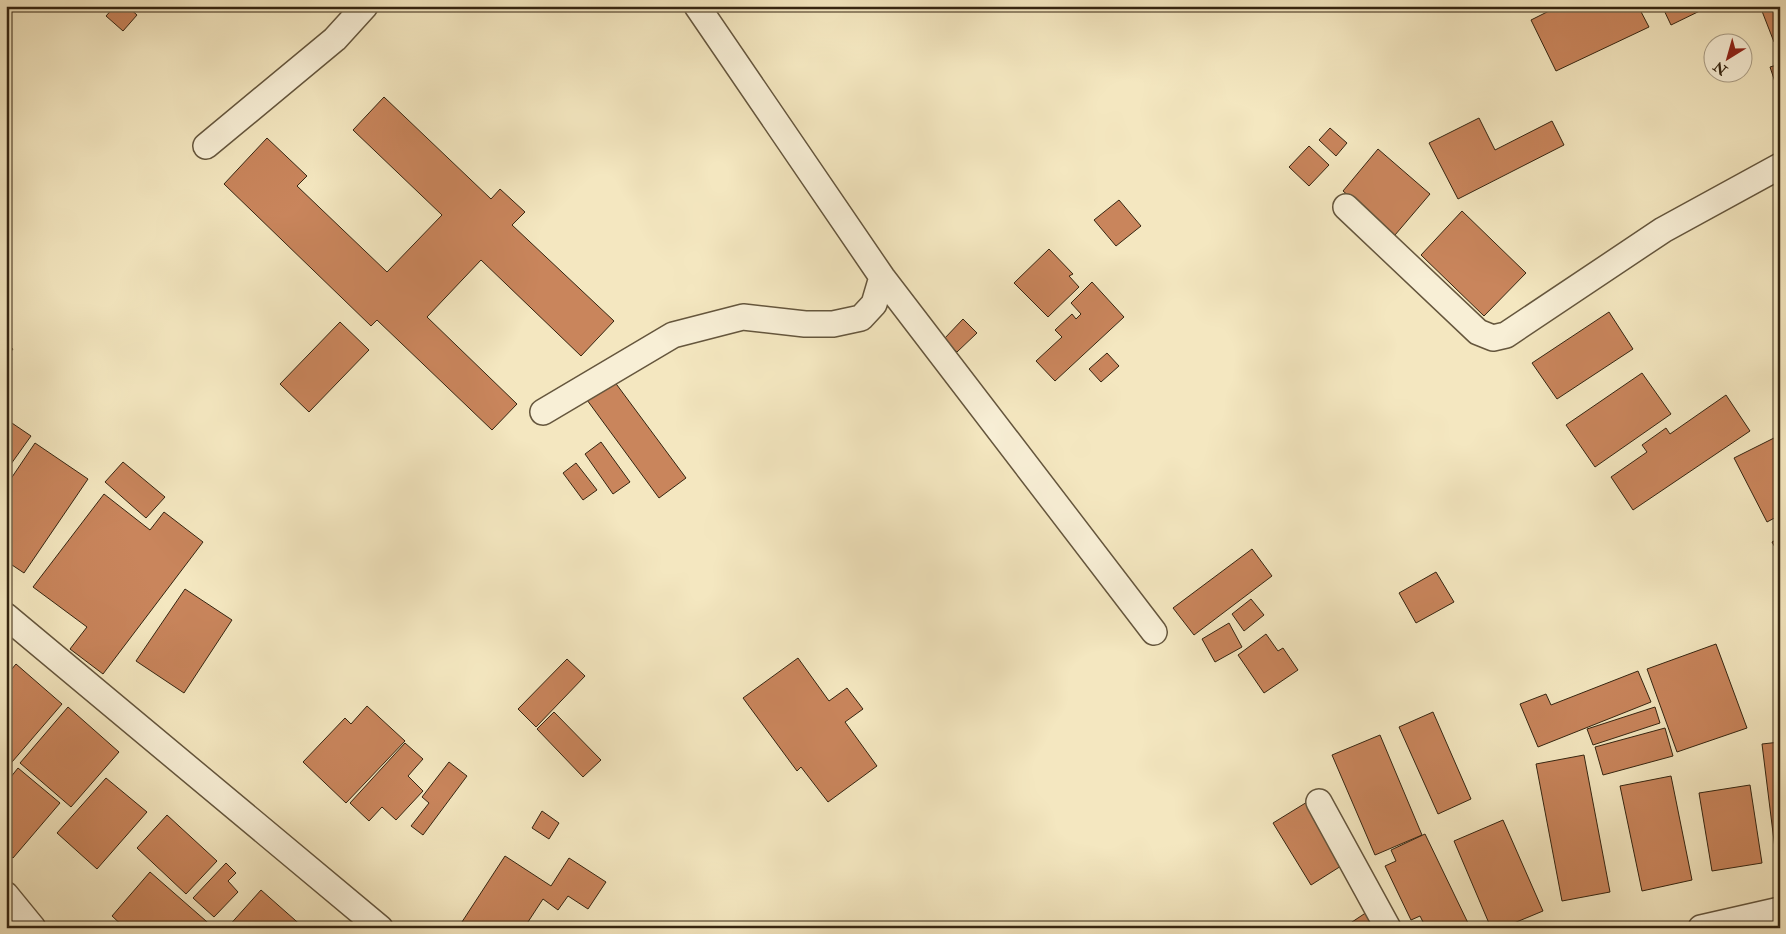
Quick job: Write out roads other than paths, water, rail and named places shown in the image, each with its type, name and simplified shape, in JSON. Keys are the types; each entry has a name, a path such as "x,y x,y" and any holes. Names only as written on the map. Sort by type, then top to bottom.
{"street":[{"path":"206,146 335,39 365,6"},
{"path":"697,6 882,277 1154,632"},
{"path":"1346,207 1478,332 1493,338 1506,335 1663,230 1780,166"},
{"path":"542,412 673,335 743,317 814,324 833,324 861,318 874,304 882,277"},
{"path":"6,616 380,928"},
{"path":"1319,802 1388,928"},
{"path":"6,895 33,928"},
{"path":"1701,928 1780,910"}]}
